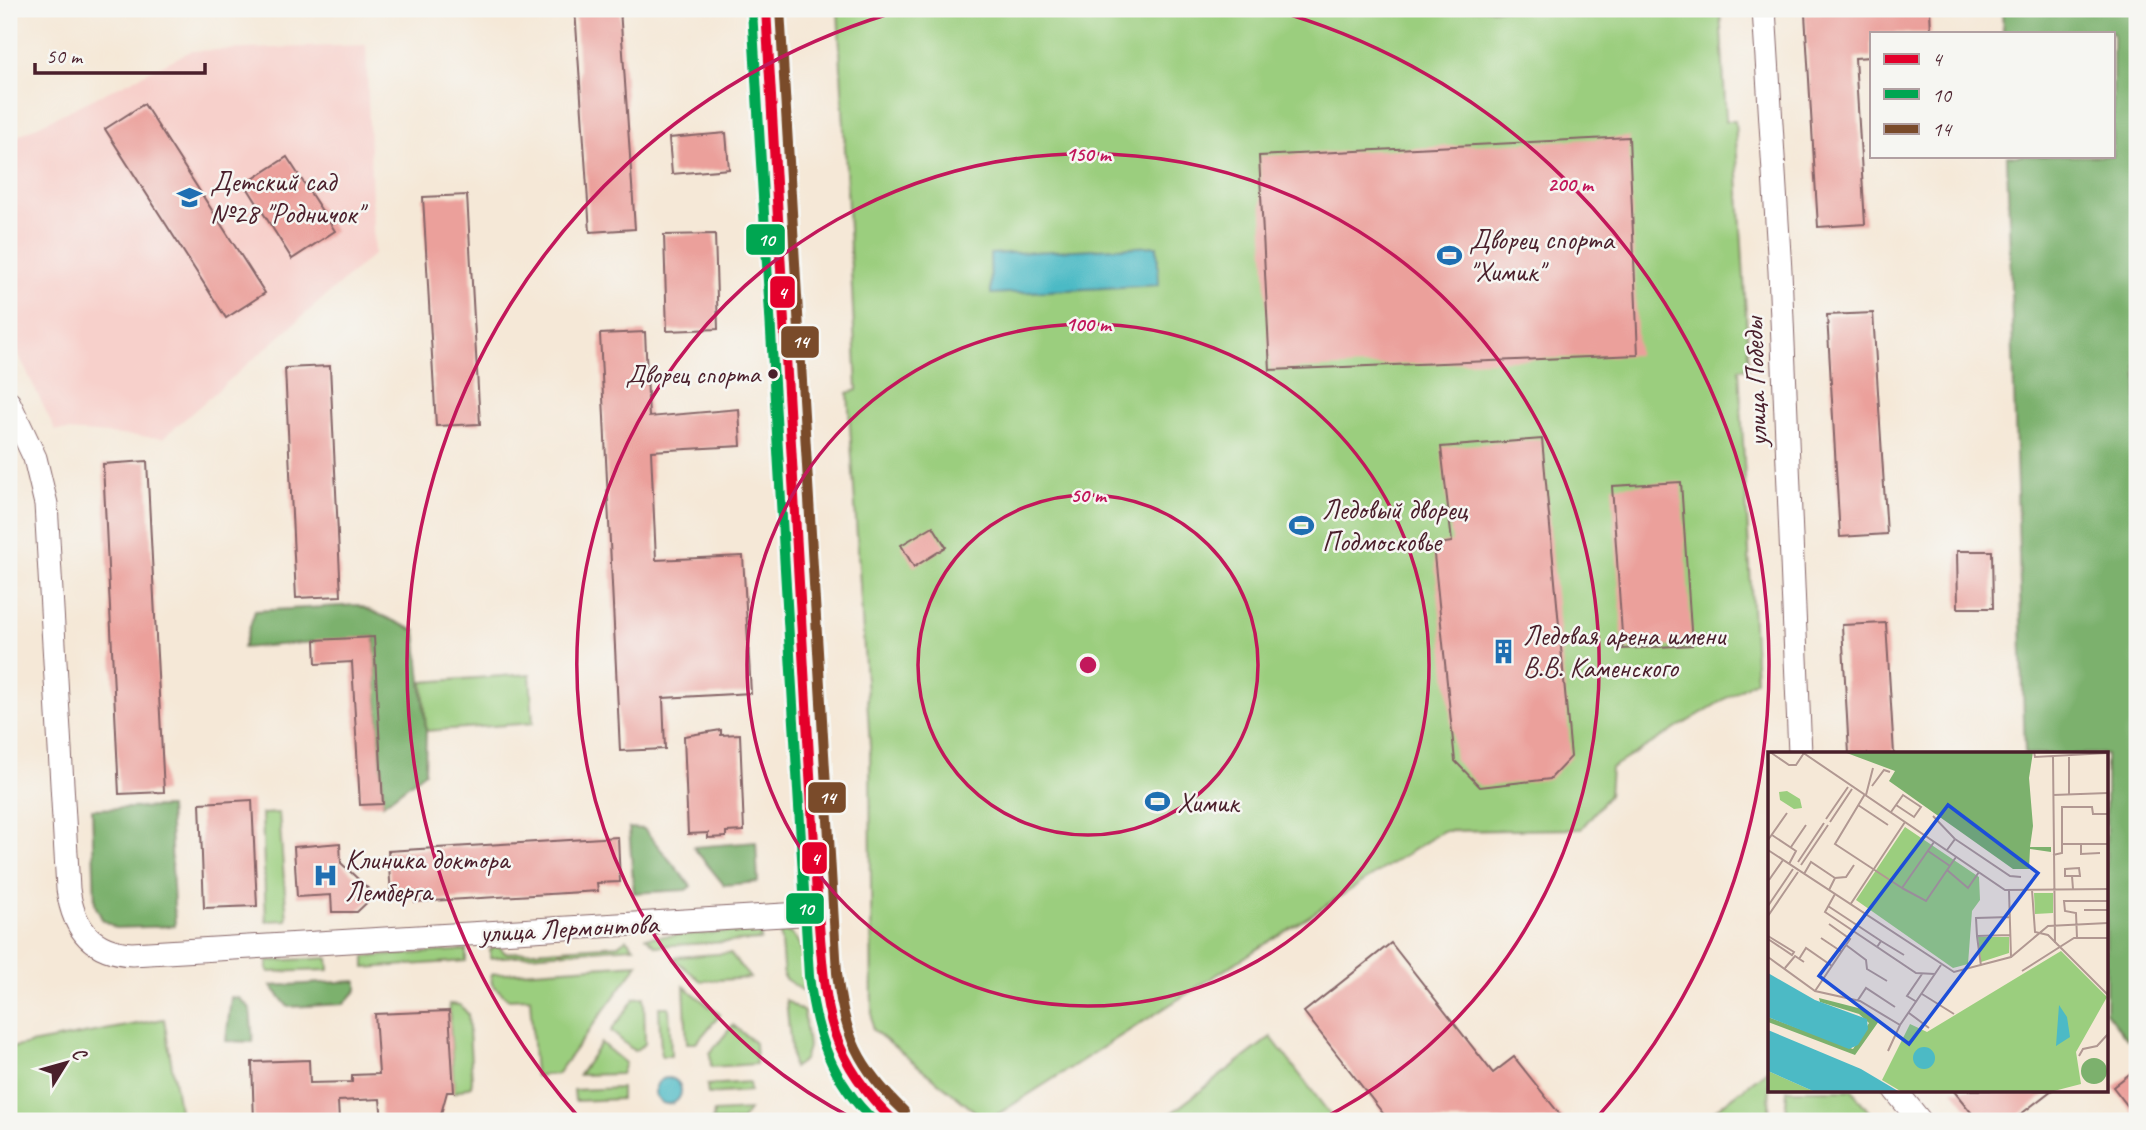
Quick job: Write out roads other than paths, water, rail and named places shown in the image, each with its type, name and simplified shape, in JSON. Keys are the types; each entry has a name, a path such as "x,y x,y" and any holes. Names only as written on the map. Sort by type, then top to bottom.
{"main road":[{"path":"766,9 818,913 828,1013 842,1064 865,1094 894,1121"}],"street":[{"name":"улица Победы","path":"1764,9 1780,271 1800,752"},
{"name":"улица Лермонтова","path":"9,403 43,480 68,889 76,923 92,942 107,951 132,954 818,913"},
{"path":"1897,1092 1920,1121"}],"water":[{"path":"1157,246 1159,285 991,294 990,254"},
{"path":"668,1078 677,1082 681,1091 677,1100 668,1104 659,1100 655,1091 659,1082"}],"place":[{"name":"Детский сад №28 \"Родничок\"","path":"190,197"},
{"name":"Дворец спорта \"Химик\"","path":"1449,255"},
{"name":"Дворец спорта","path":"773,374"},
{"name":"Ледовый дворец Подмосковье","path":"1302,525"},
{"name":"Ледовая арена имени В.В. Каменского","path":"1503,651"},
{"name":"Химик","path":"1157,802"},
{"name":"Клиника доктора Лемберга","path":"325,875"}]}
